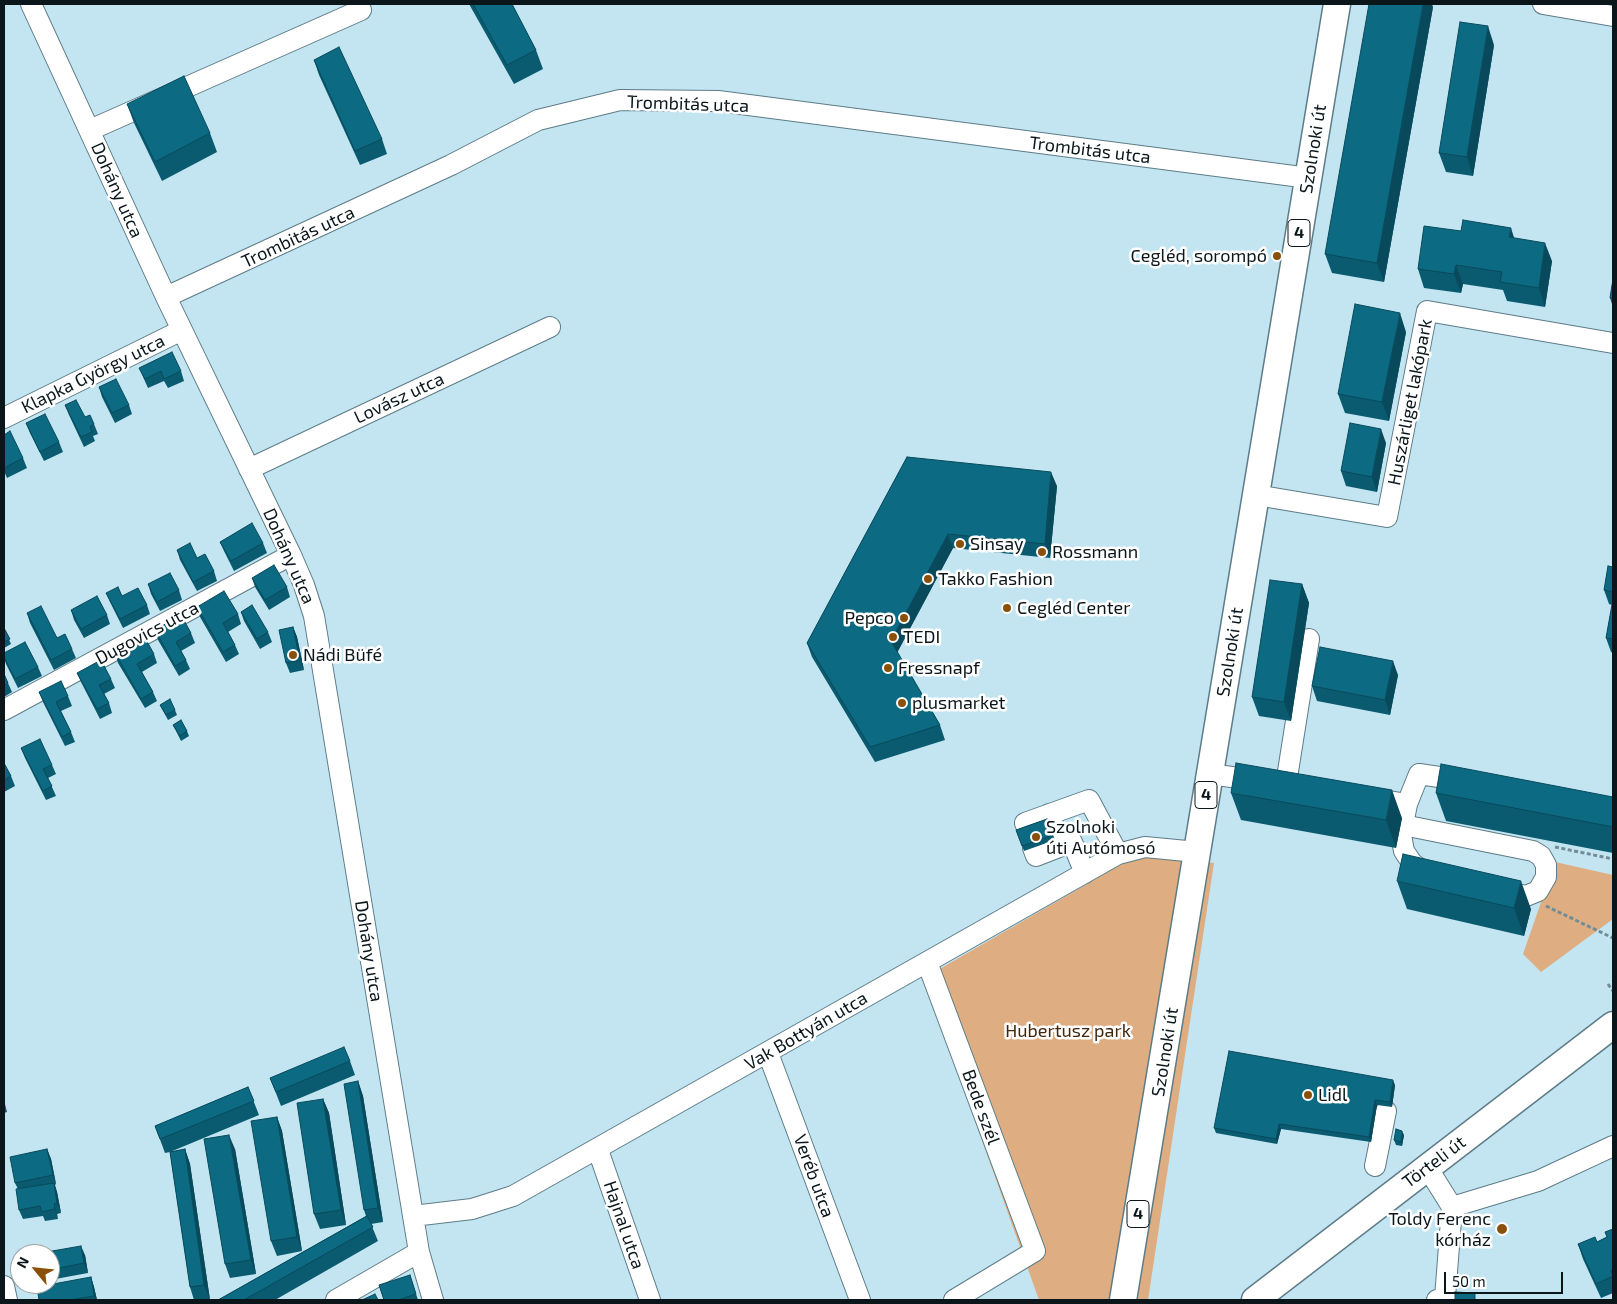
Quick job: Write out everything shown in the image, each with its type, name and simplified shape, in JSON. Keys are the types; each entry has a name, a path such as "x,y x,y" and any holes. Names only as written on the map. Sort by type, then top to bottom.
{"main road":[{"name":"Szolnoki út","path":"1123,1300 1337,4"},
{"name":"Törteli út","path":"1255,1300 1613,1024"}],"street":[{"name":"Dohány utca","path":"30,4 166,297 291,555 304,585 314,616 419,1252 433,1300"},
{"path":"1542,4 1613,16"},
{"path":"90,130 361,10"},
{"name":"Trombitás utca","path":"166,297 450,166 538,120 620,100 718,101 1308,178"},
{"name":"Huszárliget lakópark","path":"1256,495 1387,517 1426,311 1613,343"},
{"name":"Lovász utca","path":"249,469 550,327"},
{"name":"Klapka György utca","path":"4,418 182,330"},
{"name":"Dugovics utca","path":"4,710 291,555"},
{"path":"1210,774 1295,786 1309,639"},
{"path":"1439,878 1429,876 1412,863 1404,851 1401,835 1407,804 1419,774 1487,785"},
{"path":"1351,795 1407,804"},
{"path":"1086,873 1072,842 1043,835 1090,800 1118,854"},
{"path":"1403,825 1532,851 1541,856 1546,865 1546,877 1538,891 1526,896 1478,886"},
{"name":"Vak Bottyán utca","path":"413,1216 472,1209 513,1196 598,1150 1118,854 1145,847 1197,852"},
{"name":"Bede szél","path":"927,962 1034,1251 954,1300"},
{"name":"Veréb utca","path":"768,1053 860,1300"},
{"path":"1386,1111 1369,1165 1381,1167 1399,1189"},
{"path":"1452,1207 1538,1181 1613,1146"},
{"name":"Hajnal utca","path":"598,1150 650,1300"},
{"path":"1427,1167 1452,1207 1445,1298 1437,1300"},
{"path":"336,1300 419,1252"},
{"path":"4,1286 7,1300"}],"path":[{"path":"1526,896 1613,938"},
{"path":"1608,984 1613,991"}],"green space":[{"name":"Hubertusz park","path":"1163,856 1214,863 1148,1300 1039,1300 924,978 1134,857"},
{"path":"1555,862 1613,875 1613,919 1541,972 1523,954"}],"building":[{"path":"473,4 512,4 536,50 507,65"},
{"path":"1369,4 1423,4 1377,263 1325,254"},
{"path":"1460,22 1488,26 1467,157 1439,153"},
{"path":"339,47 382,139 355,151 314,60"},
{"path":"184,76 210,133 155,162 127,104"},
{"path":"1463,220 1511,228 1509,237 1545,243 1539,288 1500,282 1502,272 1456,265 1454,274 1418,269 1424,226 1461,231"},
{"path":"1613,279 1613,299 1610,298"},
{"path":"1355,304 1400,313 1382,402 1338,394"},
{"path":"172,352 181,371 164,379 161,371 145,379 139,368"},
{"path":"116,379 129,405 112,413 99,387"},
{"path":"76,400 85,417 90,415 94,424 90,427 92,432 81,437 65,405"},
{"path":"45,414 59,442 40,452 26,423"},
{"path":"1350,423 1381,429 1372,477 1341,471"},
{"path":"10,431 23,458 4,468 4,435"},
{"path":"907,457 1051,472 1045,544 948,534 891,641 940,725 870,747 807,643"},
{"path":"252,523 263,543 231,561 220,542"},
{"path":"190,543 197,558 205,554 214,571 193,582 177,550"},
{"path":"274,565 287,587 265,600 252,578"},
{"path":"1608,566 1613,567 1613,592 1604,590"},
{"path":"170,573 179,590 157,602 148,584"},
{"path":"1270,580 1302,584 1284,702 1252,697"},
{"path":"118,587 122,596 138,588 147,605 120,619 106,593"},
{"path":"224,591 238,614 223,623 235,645 223,652 197,607"},
{"path":"97,596 107,615 81,629 71,610"},
{"path":"1613,599 1613,639 1606,638"},
{"path":"252,605 268,632 257,639 241,612"},
{"path":"41,606 57,638 65,634 72,649 51,660 27,613"},
{"path":"181,615 191,633 176,642 186,660 175,666 155,630"},
{"path":"293,627 300,660 286,663 279,630"},
{"path":"4,628 10,639 4,642"},
{"path":"144,636 154,654 137,664 153,692 141,699 115,653"},
{"path":"25,642 38,667 15,679 4,657 4,653"},
{"path":"1320,647 1393,661 1385,700 1312,686"},
{"path":"101,660 111,679 99,685 109,703 97,709 77,673"},
{"path":"4,674 8,683 4,685"},
{"path":"61,681 68,696 56,702 71,732 62,737 39,692"},
{"path":"170,699 175,710 166,715 160,705"},
{"path":"181,720 187,731 180,736 173,725"},
{"path":"40,739 52,765 43,769 52,786 43,791 21,748"},
{"path":"4,763 11,776 4,780"},
{"path":"1236,763 1392,790 1386,820 1231,793"},
{"path":"1441,764 1613,797 1613,827 1436,793"},
{"name":"Szolnoki úti Autómosó","path":"1047,819 1053,835 1022,846 1016,830"},
{"path":"1403,854 1521,881 1514,908 1397,881"},
{"path":"344,1047 350,1061 276,1092 270,1078"},
{"name":"Lidl","path":"1229,1051 1393,1080 1390,1102 1375,1100 1369,1137 1279,1124 1276,1139 1214,1128"},
{"path":"358,1081 378,1208 364,1210 344,1084"},
{"path":"248,1087 254,1101 160,1139 155,1126"},
{"path":"323,1099 341,1210 314,1214 297,1103"},
{"path":"277,1117 297,1237 271,1241 251,1121"},
{"path":"1396,1129 1402,1131 1401,1142 1394,1140"},
{"path":"229,1135 251,1260 225,1264 204,1139"},
{"path":"47,1149 53,1175 15,1183 10,1157"},
{"path":"185,1149 204,1285 190,1287 170,1152"},
{"path":"54,1183 57,1203 54,1204 55,1209 42,1212 40,1206 19,1210 16,1189"},
{"path":"367,1216 373,1227 244,1300 218,1300"},
{"path":"1613,1229 1613,1269 1611,1271 1613,1276 1596,1284 1578,1244 1595,1237 1597,1242 1607,1237 1605,1232"},
{"path":"81,1246 84,1263 60,1268 60,1250"},
{"path":"410,1275 416,1294 398,1300 384,1300 379,1285"},
{"path":"91,1277 94,1296 70,1300 39,1300 38,1294 60,1294 60,1283"},
{"path":"1455,1292 1475,1293 1475,1300 1455,1300"},
{"path":"375,1294 378,1300 362,1300"}],"place":[{"name":"Cegléd, sorompó","path":"1277,256"},
{"name":"Sinsay","path":"960,544"},
{"name":"Rossmann","path":"1042,552"},
{"name":"Takko Fashion","path":"928,579"},
{"name":"Cegléd Center","path":"1007,608"},
{"name":"Pepco","path":"904,618"},
{"name":"TEDI","path":"893,637"},
{"name":"Nádi Büfé","path":"293,655"},
{"name":"Fressnapf","path":"888,668"},
{"name":"plusmarket","path":"902,703"},
{"name":"Szolnoki úti Autómosó","path":"1036,837"},
{"name":"Lidl","path":"1308,1095"},
{"name":"Toldy Ferenc kórház","path":"1502,1229"}]}
